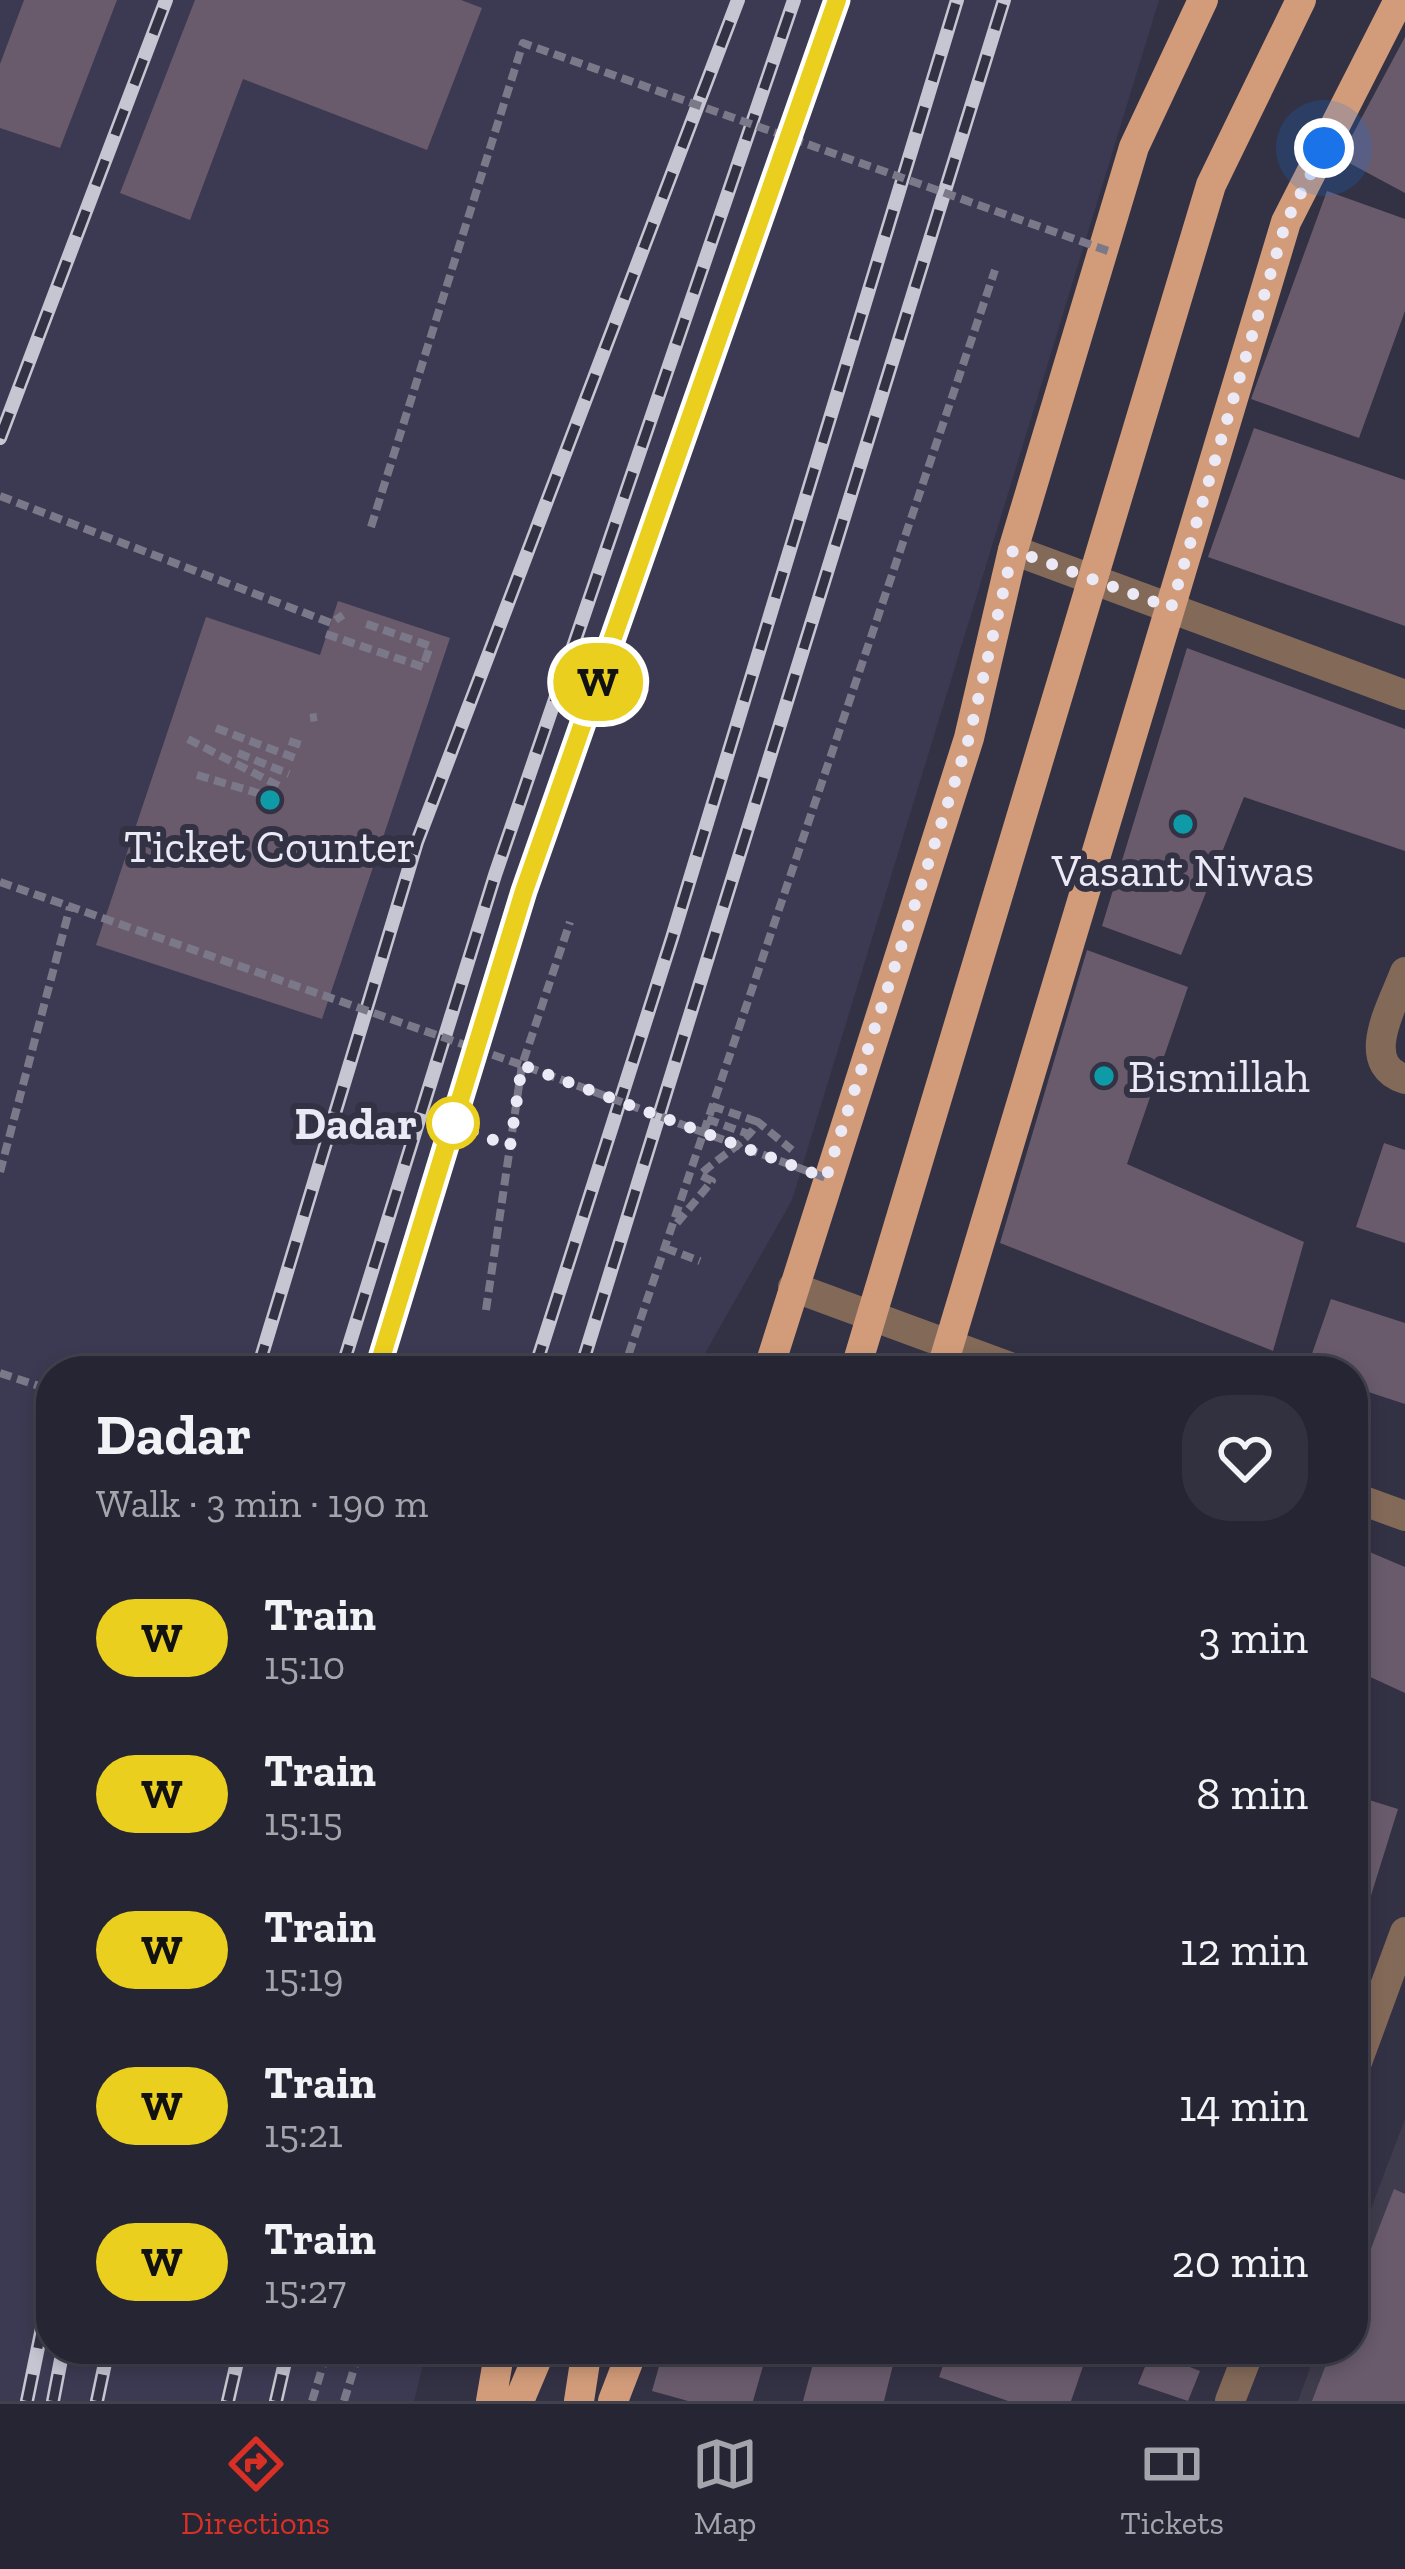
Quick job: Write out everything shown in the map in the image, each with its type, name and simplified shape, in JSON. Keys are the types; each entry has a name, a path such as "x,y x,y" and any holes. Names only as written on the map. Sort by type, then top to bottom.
{"main road":[{"path":"772,1356 969,738 1013,550 1134,147 1202,0"},
{"path":"860,1356 1211,185 1301,0"},
{"path":"946,1356 1286,222 1399,0"},
{"path":"491,2401 497,2364"},
{"path":"520,2401 535,2364"},
{"path":"579,2401 585,2364"},
{"path":"613,2401 627,2364"}],"street":[{"path":"1013,550 1405,695"},
{"path":"1405,972 1378,1049 1390,1075 1405,1079"},
{"path":"793,1287 941,1356"},
{"path":"1368,1502 1405,1516"},
{"path":"1368,2046 1392,2003 1405,1932"},
{"path":"1230,2401 1244,2364"}],"path":[{"path":"371,527 523,43 1111,252"},
{"path":"700,1261 664,1250 695,1174 707,1119 995,270"},
{"path":"0,496 331,622 344,615"},
{"path":"326,634 423,667 430,646 361,622"},
{"path":"216,728 296,758"},
{"path":"188,740 283,788"},
{"path":"290,741 301,745"},
{"path":"238,752 289,774"},
{"path":"197,775 278,799"},
{"path":"0,882 522,1065 826,1178"},
{"path":"0,1172 70,907"},
{"path":"486,1310 522,1065 570,922"},
{"path":"712,1106 758,1122 826,1178"},
{"path":"707,1119 751,1135"},
{"path":"695,1174 751,1135 758,1122"},
{"path":"698,1147 720,1154"},
{"path":"627,1356 680,1212 712,1180 695,1174"},
{"path":"0,1372 36,1385"},
{"path":"311,2401 323,2364"},
{"path":"344,2401 355,2364"}],"shaded area":[{"path":"0,0 1159,0 792,1200 704,1356 36,1356 36,2364 423,2364 414,2401 0,2401"},
{"path":"1405,2119 1405,2401 1298,2401 1312,2364 1368,2364 1368,2216"}],"building":[{"path":"24,0 117,0 60,148 0,128 0,64"},
{"path":"195,0 461,0 482,8 427,150 243,79 190,220 120,193"},
{"path":"1405,37 1405,193 1340,158"},
{"path":"1327,191 1405,219 1405,311 1359,438 1251,399"},
{"path":"1254,428 1405,480 1405,626 1208,557"},
{"name":"Ticket Counter","path":"338,601 450,638 322,1019 96,945 206,617 320,655"},
{"name":"Vasant Niwas","path":"1187,648 1405,729 1405,851 1244,797 1181,955 1102,926"},
{"name":"Bismillah","path":"1087,950 1188,987 1127,1164 1304,1242 1273,1351 1000,1243"},
{"path":"1384,1143 1405,1150 1405,1243 1356,1227"},
{"path":"1331,1299 1405,1323 1405,1404 1368,1392 1368,1356 1311,1356"},
{"path":"1368,1551 1405,1567 1405,1693 1368,1676"},
{"path":"1368,1800 1398,1809 1368,1905"},
{"path":"1394,2189 1405,2194 1405,2401 1312,2401 1326,2364 1368,2364 1368,2256"},
{"path":"660,2364 764,2364 753,2401 688,2401 652,2391"},
{"path":"813,2364 893,2364 884,2401 803,2401"},
{"path":"944,2364 1084,2364 1071,2401 1008,2401 939,2377"},
{"path":"1146,2364 1182,2364 1200,2371 1188,2401 1138,2384"}],"railway":[{"path":"0,438 166,0"},
{"path":"262,1356 417,842 738,0"},
{"path":"346,1356 495,875 794,0"},
{"path":"382,1356 525,891 837,0"},
{"path":"539,1356 672,938 957,0"},
{"path":"585,1356 1004,0"},
{"path":"27,2401 36,2357"},
{"path":"53,2401 60,2364"},
{"path":"97,2401 105,2364"},
{"path":"228,2401 237,2364"},
{"path":"276,2401 285,2364"}],"train":[{"name":"W","path":"382,1356 524,891 837,0"}],"place":[{"name":"Ticket Counter","path":"270,800"},
{"name":"Vasant Niwas","path":"1183,824"},
{"name":"Bismillah","path":"1104,1076"},
{"name":"Dadar","path":"453,1123"}],"route":[{"path":"453,1123 510,1147 522,1065 826,1178 969,738 1013,550 1171,608 1286,222 1324,148"}]}
